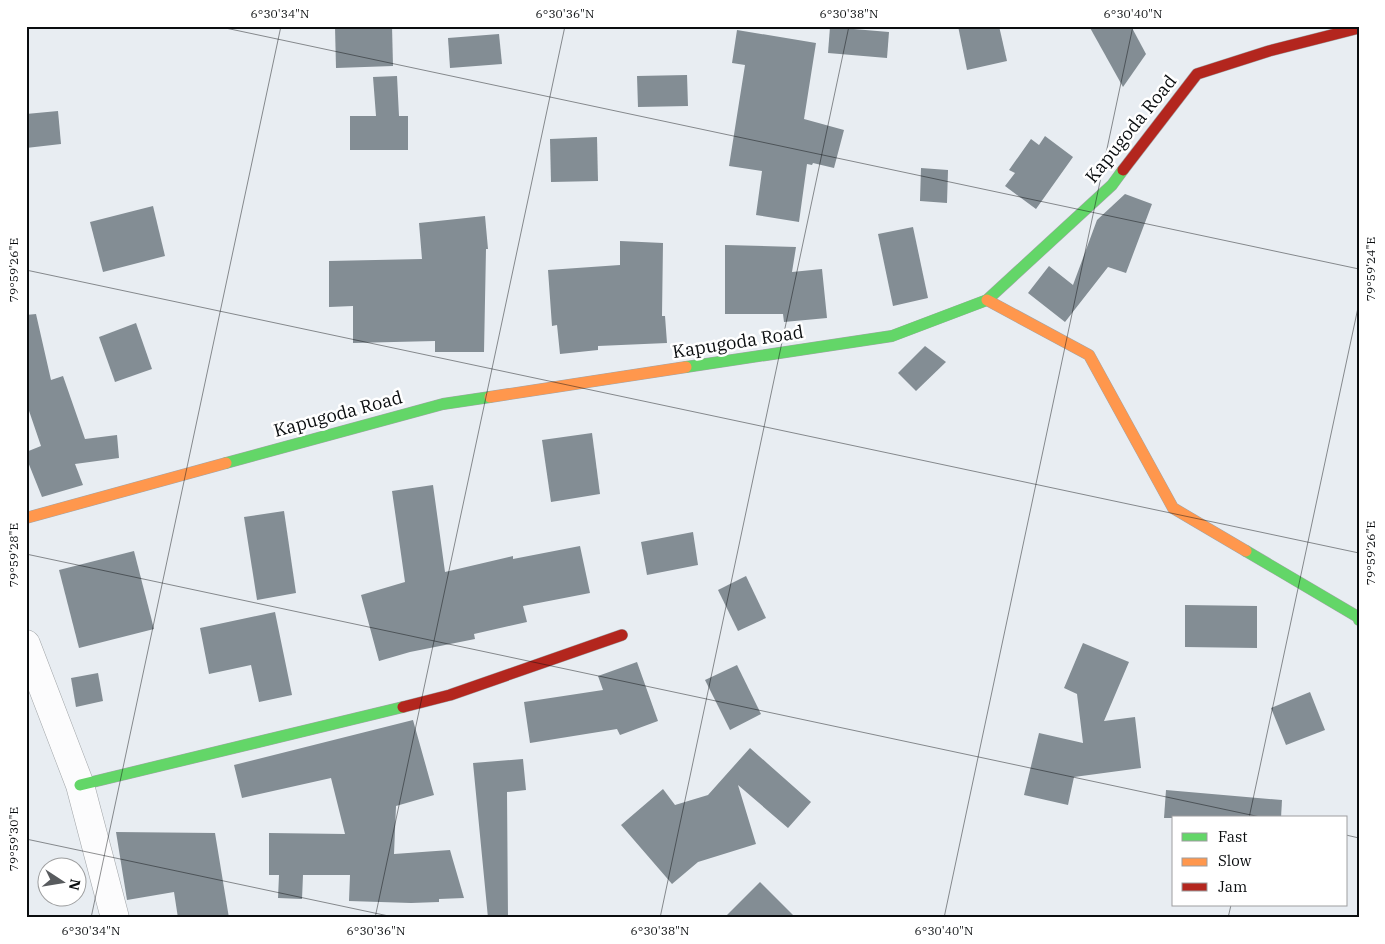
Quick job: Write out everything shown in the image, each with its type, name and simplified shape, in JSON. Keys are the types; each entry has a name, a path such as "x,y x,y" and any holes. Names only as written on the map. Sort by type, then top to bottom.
{"street":[{"name":"Kapugoda Road","path":"26,518 443,404 892,336 987,300 1112,185 1197,74 1269,50 1359,28"},
{"path":"987,300 1090,355 1173,508 1358,617 1359,620"},
{"path":"80,785 450,695 622,636"},
{"path":"26,644 80,785 115,918"}],"building":[{"path":"392,26 393,66 336,68 335,27"},
{"path":"958,26 999,26 1007,61 967,70"},
{"path":"1089,26 1131,26 1146,54 1123,87"},
{"path":"830,27 889,32 887,58 828,53"},
{"path":"737,30 816,43 804,119 844,130 834,168 813,163 812,165 807,164 799,222 756,215 762,171 729,166 745,65 732,63"},
{"path":"499,34 502,64 450,68 448,38"},
{"path":"687,75 688,106 638,107 637,76"},
{"path":"397,76 399,116 408,116 408,150 350,150 350,116 376,116 373,77"},
{"path":"58,111 61,144 26,148 26,114"},
{"path":"1045,136 1073,157 1036,209 1005,186 1015,173 1009,170 1031,139 1039,145"},
{"path":"597,137 598,181 551,182 550,139"},
{"path":"921,168 948,170 947,203 920,201"},
{"path":"1125,194 1152,204 1126,273 1108,267 1065,322 1028,293 1049,266 1073,285 1097,220"},
{"path":"153,206 165,256 103,272 90,222"},
{"path":"485,216 488,249 486,249 484,352 435,352 435,341 353,343 353,306 329,307 329,261 422,259 419,223"},
{"path":"913,227 928,298 893,306 878,234"},
{"path":"620,241 663,243 662,316 665,316 667,343 598,346 598,350 560,354 557,325 552,326 548,270 620,265"},
{"path":"725,245 796,247 792,272 822,269 827,318 784,322 783,314 725,314"},
{"path":"36,314 51,380 63,376 85,439 117,435 119,458 75,464 83,485 42,497 26,457 26,452 41,446 26,402 26,315"},
{"path":"136,323 152,369 115,382 99,337"},
{"path":"925,346 946,362 916,391 898,373"},
{"path":"592,433 600,494 551,502 542,440"},
{"path":"433,485 445,572 513,556 513,559 580,546 590,593 523,606 527,622 474,634 475,639 410,652 379,661 361,595 405,582 392,491"},
{"path":"284,511 296,593 257,600 244,517"},
{"path":"693,532 698,565 647,575 641,542"},
{"path":"134,551 154,629 79,648 59,570"},
{"path":"746,576 766,618 738,631 718,590"},
{"path":"1185,605 1257,606 1257,648 1185,647"},
{"path":"275,612 292,695 259,702 251,665 209,674 200,628"},
{"path":"1083,643 1129,662 1104,721 1135,717 1141,768 1074,777 1068,805 1024,795 1039,733 1083,743 1077,694 1064,688"},
{"path":"637,662 658,721 620,735 617,729 530,743 524,702 603,690 598,676"},
{"path":"737,665 761,714 730,730 705,680"},
{"path":"98,673 103,701 76,707 71,678"},
{"path":"1310,692 1325,730 1286,745 1271,708"},
{"path":"413,720 434,795 396,806 394,854 450,850 464,898 439,899 439,902 411,903 349,901 350,875 303,875 302,899 278,898 279,875 269,875 269,833 345,834 331,778 242,798 234,765"},
{"path":"750,748 811,802 788,828 738,785 756,844 698,862 672,884 621,825 663,789 675,805 708,795"},
{"path":"523,759 526,790 507,792 508,918 488,918 473,763"},
{"path":"1166,790 1282,800 1281,816 1172,816 1172,818 1164,818"},
{"path":"116,832 215,833 229,918 178,918 174,892 127,900"},
{"path":"760,882 796,918 724,918"}],"traffic: fast":[{"path":"686,367 892,336 987,300 1112,185 1123,170"},
{"path":"226,463 443,404 490,397"},
{"path":"1246,551 1358,617 1359,620"},
{"path":"80,785 403,707"}],"traffic: slow":[{"path":"987,300 1089,355 1173,508 1246,551"},
{"path":"490,397 686,367"},
{"path":"26,518 226,463"}],"traffic: jam":[{"path":"1123,170 1197,74 1269,51 1359,28"},
{"path":"403,707 450,695 622,635"}]}
